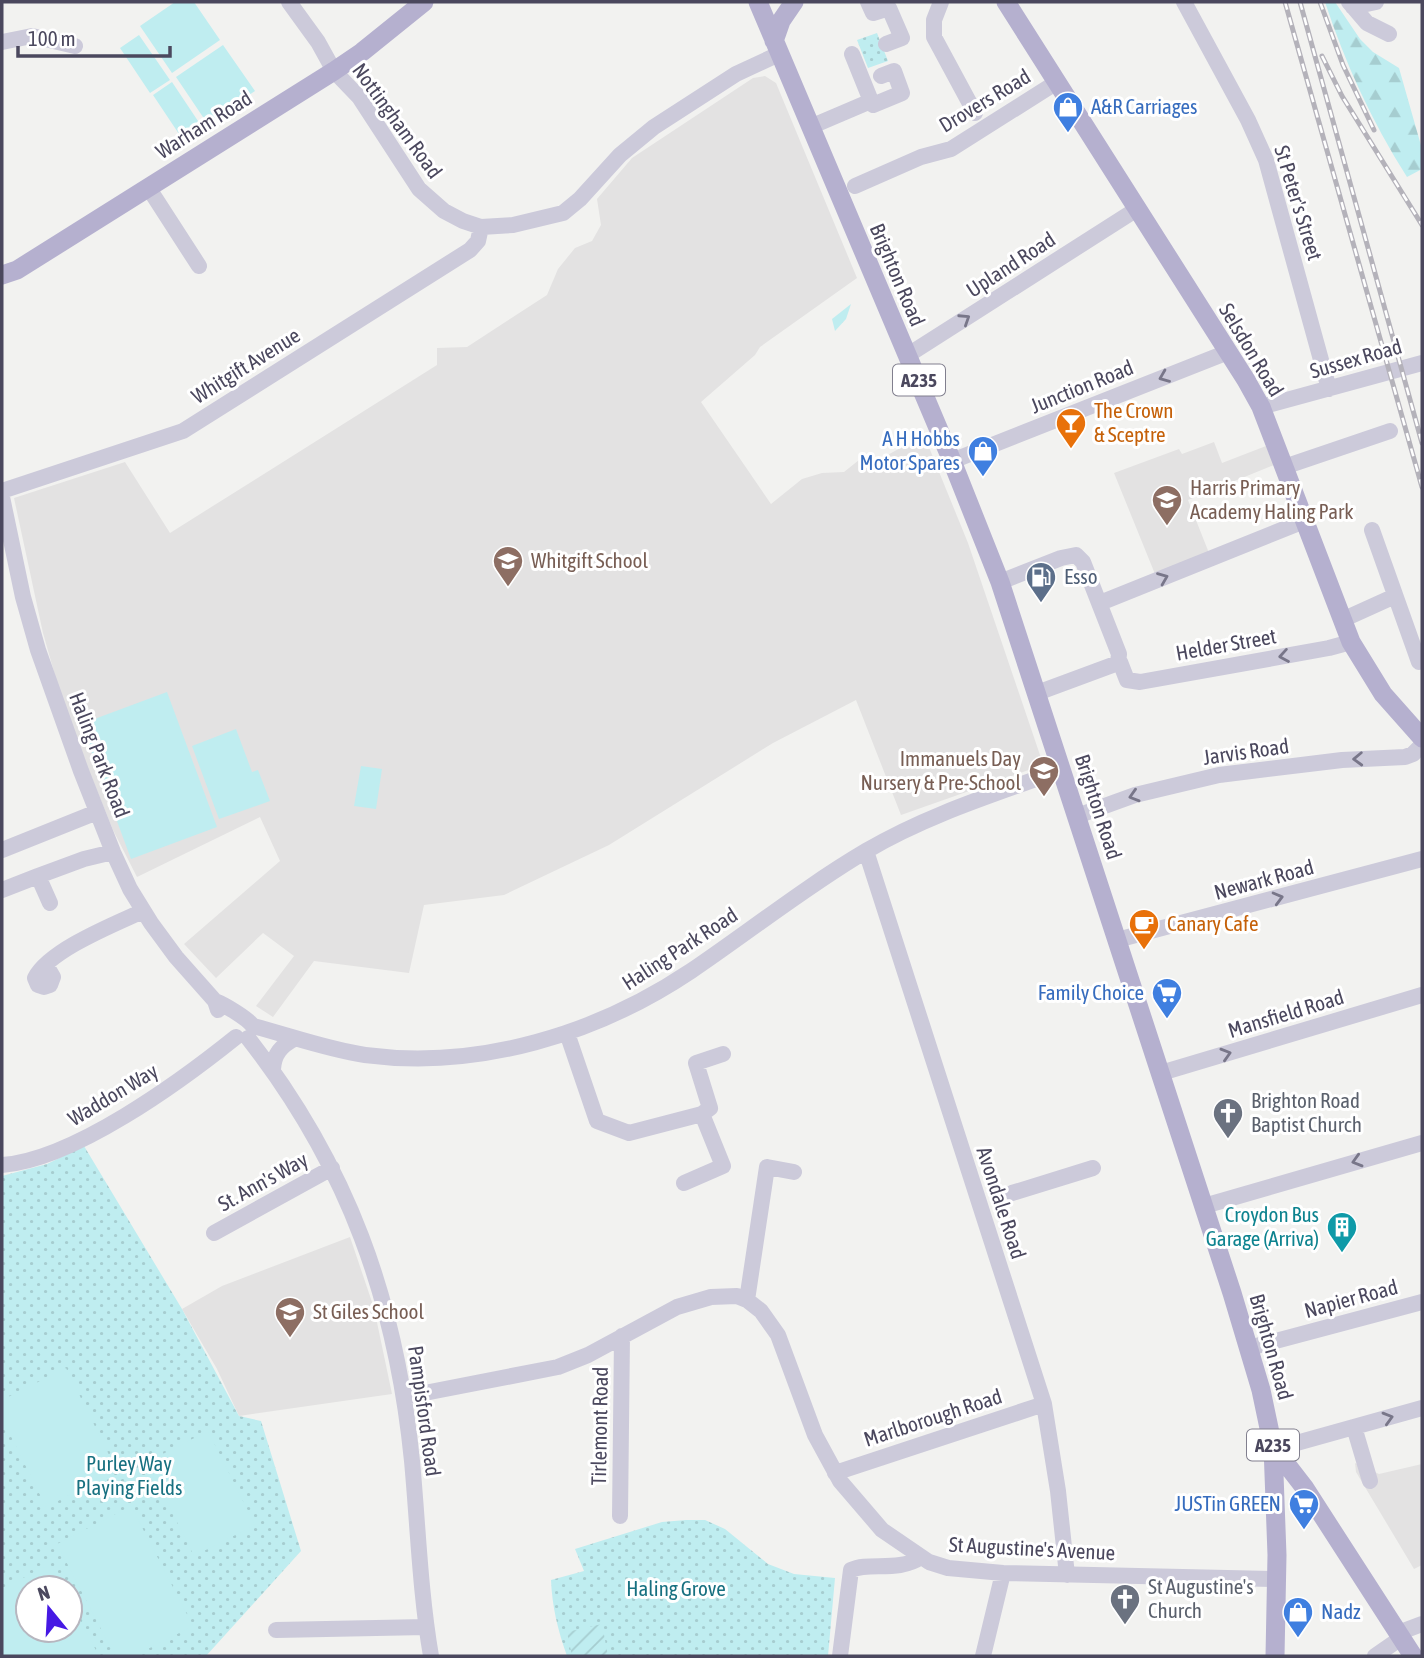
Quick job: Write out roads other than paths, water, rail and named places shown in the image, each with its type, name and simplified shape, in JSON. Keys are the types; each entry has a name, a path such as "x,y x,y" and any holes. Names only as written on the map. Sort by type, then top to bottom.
{"main road":[{"name":"Warham Road","path":"2,275 17,270 334,71 424,2"},
{"name":"Brighton Road","path":"760,2 776,47 953,461 1000,582 1249,1348 1268,1417 1273,1451 1277,1579 1275,1656"},
{"path":"776,47 785,14 794,2"},
{"name":"Selsdon Road","path":"1006,2 1247,380 1261,407 1351,642 1383,694 1422,738"},
{"path":"1273,1451 1304,1487 1413,1656"},
{"path":"1274,1481 1296,1482 1304,1487"}],"street":[{"name":"Nottingham Road","path":"289,2 318,42 334,71 359,97 419,190 444,211 481,227 513,225 563,213 580,199 620,155 645,134 776,47"},
{"path":"867,2 873,13 889,8 902,38 886,44"},
{"path":"941,2 934,20 934,37 975,113"},
{"name":"St Peter's Street","path":"1184,2 1248,120 1266,160 1329,389"},
{"path":"1351,4 1376,2"},
{"path":"1351,4 1367,23 1389,34"},
{"path":"2,42 33,36 75,46"},
{"path":"852,54 873,105 902,93 894,71 881,76"},
{"name":"Drovers Road","path":"855,186 921,157 951,149 1057,82"},
{"path":"810,127 871,101"},
{"path":"148,187 199,266"},
{"name":"Upland Road","path":"908,355 1137,209"},
{"name":"Whitgift Avenue","path":"2,491 183,430 470,250 478,241 481,227"},
{"name":"Junction Road","path":"953,461 1228,352"},
{"name":"Sussex Road","path":"1261,407 1422,363"},
{"path":"1283,467 1390,431"},
{"name":"Haling Park Road","path":"2,497 23,597 38,650 113,852 143,911 176,957 215,1001 218,1010 229,1021 243,1028 365,1055 420,1059 496,1052 567,1033 647,999 787,902 904,830 1061,770"},
{"path":"1100,603 1304,521"},
{"path":"1372,530 1419,662"},
{"path":"1000,582 1076,555 1083,562 1119,654 1120,662 1037,693"},
{"path":"1342,620 1395,596"},
{"name":"Helder Street","path":"1120,662 1127,680 1140,682 1351,642"},
{"name":"Jarvis Road","path":"1077,816 1135,795 1219,775 1342,760 1405,757 1413,754 1422,745"},
{"path":"2,850 97,812"},
{"name":"Avondale Road","path":"866,851 1044,1404 1058,1491 1067,1575"},
{"path":"2,890 84,859 113,852"},
{"name":"Newark Road","path":"1117,940 1422,859"},
{"path":"38,876 50,903"},
{"path":"46,965 82,940 143,911"},
{"name":"Mansfield Road","path":"1161,1073 1422,995"},
{"name":"Pampisford Road","path":"243,1028 298,1107 332,1168 354,1214 379,1284 404,1397 430,1656"},
{"name":"Waddon Way","path":"2,1165 42,1158 78,1141 164,1089 243,1028"},
{"path":"567,1033 597,1121 629,1133 702,1115 710,1108 696,1063 723,1054"},
{"path":"273,1069 278,1050 295,1039"},
{"path":"684,1183 723,1166 702,1115"},
{"path":"1204,1206 1422,1143"},
{"path":"404,1397 558,1367 587,1355 668,1311 699,1300 730,1296 747,1300 767,1167 794,1172"},
{"name":"St. Ann's Way","path":"214,1233 332,1168"},
{"path":"1012,1193 1093,1168"},
{"name":"St Augustine's Avenue","path":"747,1300 766,1317 778,1335 812,1427 835,1473 882,1530 921,1557 941,1566 1003,1573 1277,1579"},
{"name":"Napier Road","path":"1249,1348 1422,1302"},
{"name":"Tirlemont Road","path":"620,1517 622,1336"},
{"name":"Marlborough Road","path":"835,1473 1044,1404"},
{"path":"1273,1451 1422,1408"},
{"path":"1354,1427 1370,1481"},
{"path":"840,1656 851,1570 859,1567 897,1565 921,1557"},
{"path":"984,1656 1003,1573"},
{"path":"1375,1656 1400,1635 1422,1624"},
{"path":"276,1630 426,1627"}],"railway":[{"path":"1285,2 1422,487"},
{"path":"1300,2 1422,443"},
{"path":"1320,2 1343,65 1374,130"},
{"path":"1322,56 1342,96 1422,225"}],"place":[{"name":"A&R Carriages","path":"1068,134"},
{"name":"The Crown & Sceptre","path":"1071,450"},
{"name":"A H Hobbs Motor Spares","path":"983,478"},
{"name":"Harris Primary Academy Haling Park","path":"1167,527"},
{"name":"Whitgift School","path":"508,588"},
{"name":"Esso","path":"1041,604"},
{"name":"Immanuels Day Nursery & Pre-School","path":"1044,798"},
{"name":"Canary Cafe","path":"1144,951"},
{"name":"Family Choice","path":"1167,1020"},
{"name":"Brighton Road Baptist Church","path":"1228,1140"},
{"name":"Croydon Bus Garage (Arriva)","path":"1342,1254"},
{"name":"St Giles School","path":"290,1339"},
{"name":"JUSTin GREEN","path":"1304,1531"},
{"name":"St Augustine's Church","path":"1125,1626"},
{"name":"Nadz","path":"1298,1639"}],"park label":[{"name":"Purley Way Playing Fields","path":"129,1476"},
{"name":"Haling Grove","path":"676,1589"}]}
